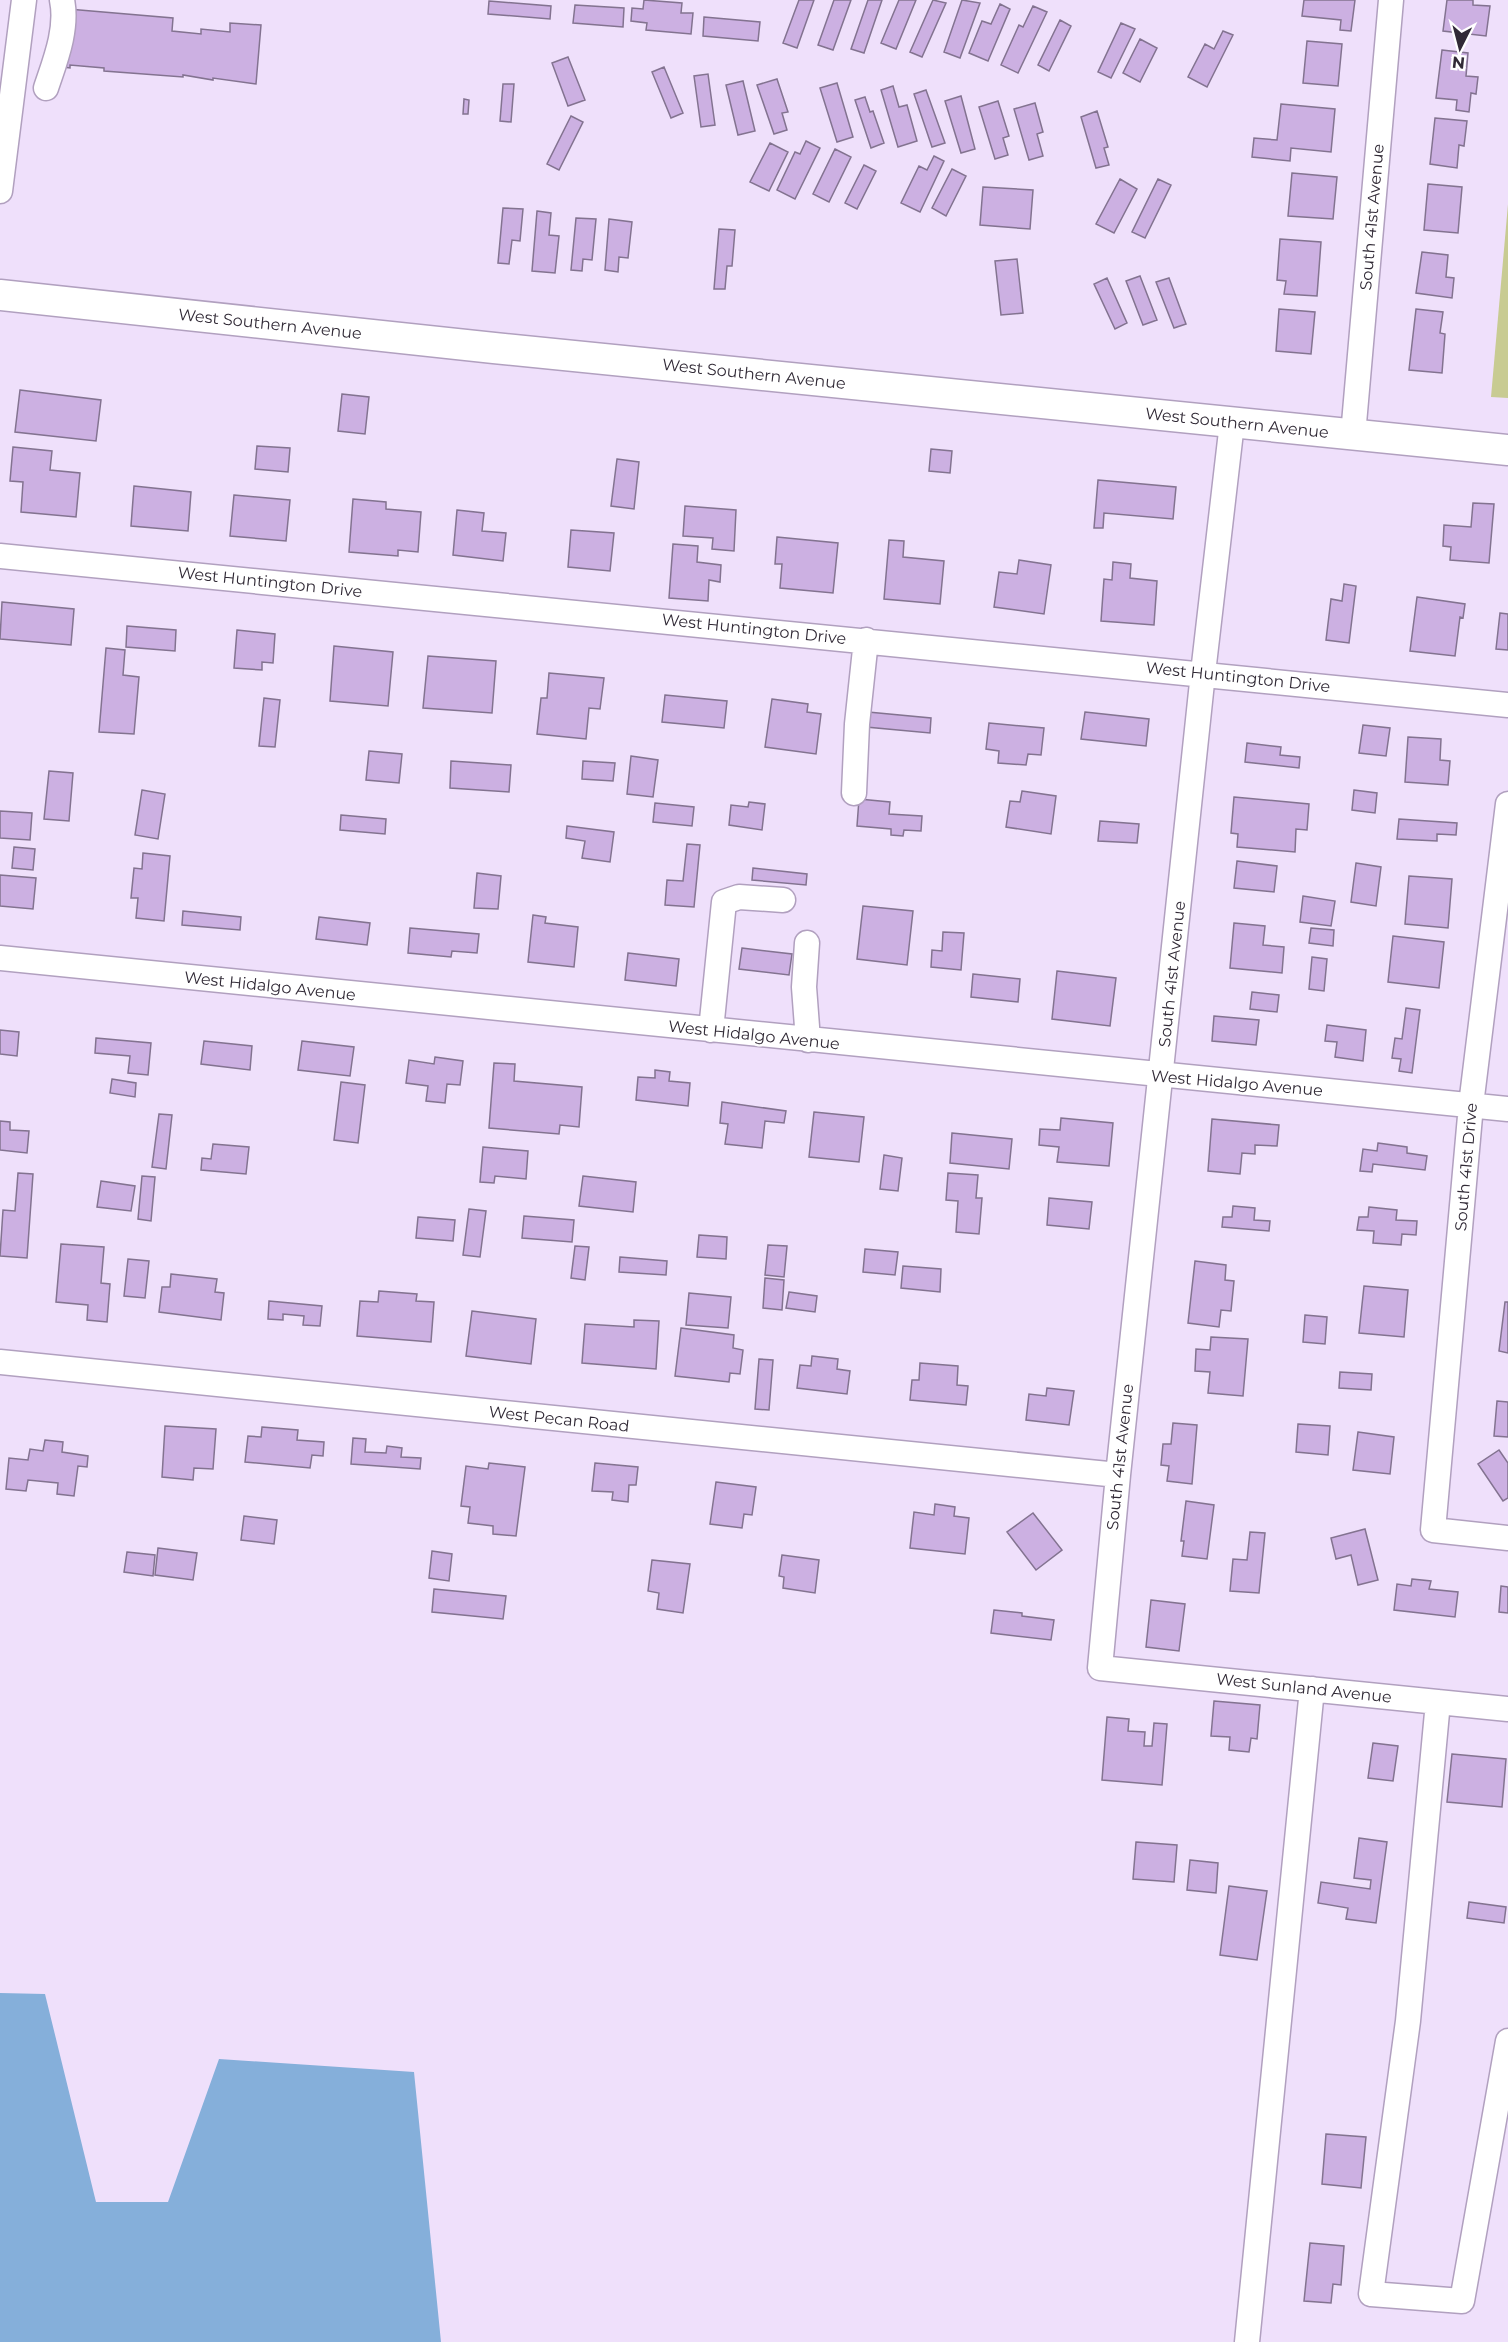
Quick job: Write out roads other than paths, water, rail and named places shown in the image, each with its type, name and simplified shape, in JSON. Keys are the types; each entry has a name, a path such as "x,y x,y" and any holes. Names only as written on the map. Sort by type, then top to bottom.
{"main road":[{"name":"West Southern Avenue","path":"0,295 1508,450"}],"street":[{"path":"0,191 24,0"},
{"path":"46,88 58,54 62,32 62,0"},
{"name":"South 41st Avenue","path":"1353,435 1391,0"},
{"name":"South 41st Avenue","path":"1100,1668 1118,1475 1203,673 1232,423"},
{"name":"West Huntington Drive","path":"0,556 1203,673 1508,705"},
{"path":"854,793 857,724 866,640"},
{"name":"South 41st Drive","path":"1508,804 1471,1105 1433,1530 1508,1538"},
{"path":"711,1030 724,902 739,897 783,900"},
{"path":"807,943 804,987 808,1040"},
{"name":"West Hidalgo Avenue","path":"0,958 1508,1109"},
{"name":"West Pecan Road","path":"0,1362 1118,1475"},
{"name":"West Sunland Avenue","path":"1100,1668 1508,1709"},
{"path":"1247,2342 1312,1689"},
{"path":"1438,1702 1408,2021 1371,2294 1462,2301 1508,2041"}],"water":[{"path":"0,1993 45,1994 96,2202 168,2202 219,2059 414,2072 441,2342 0,2342"}]}
